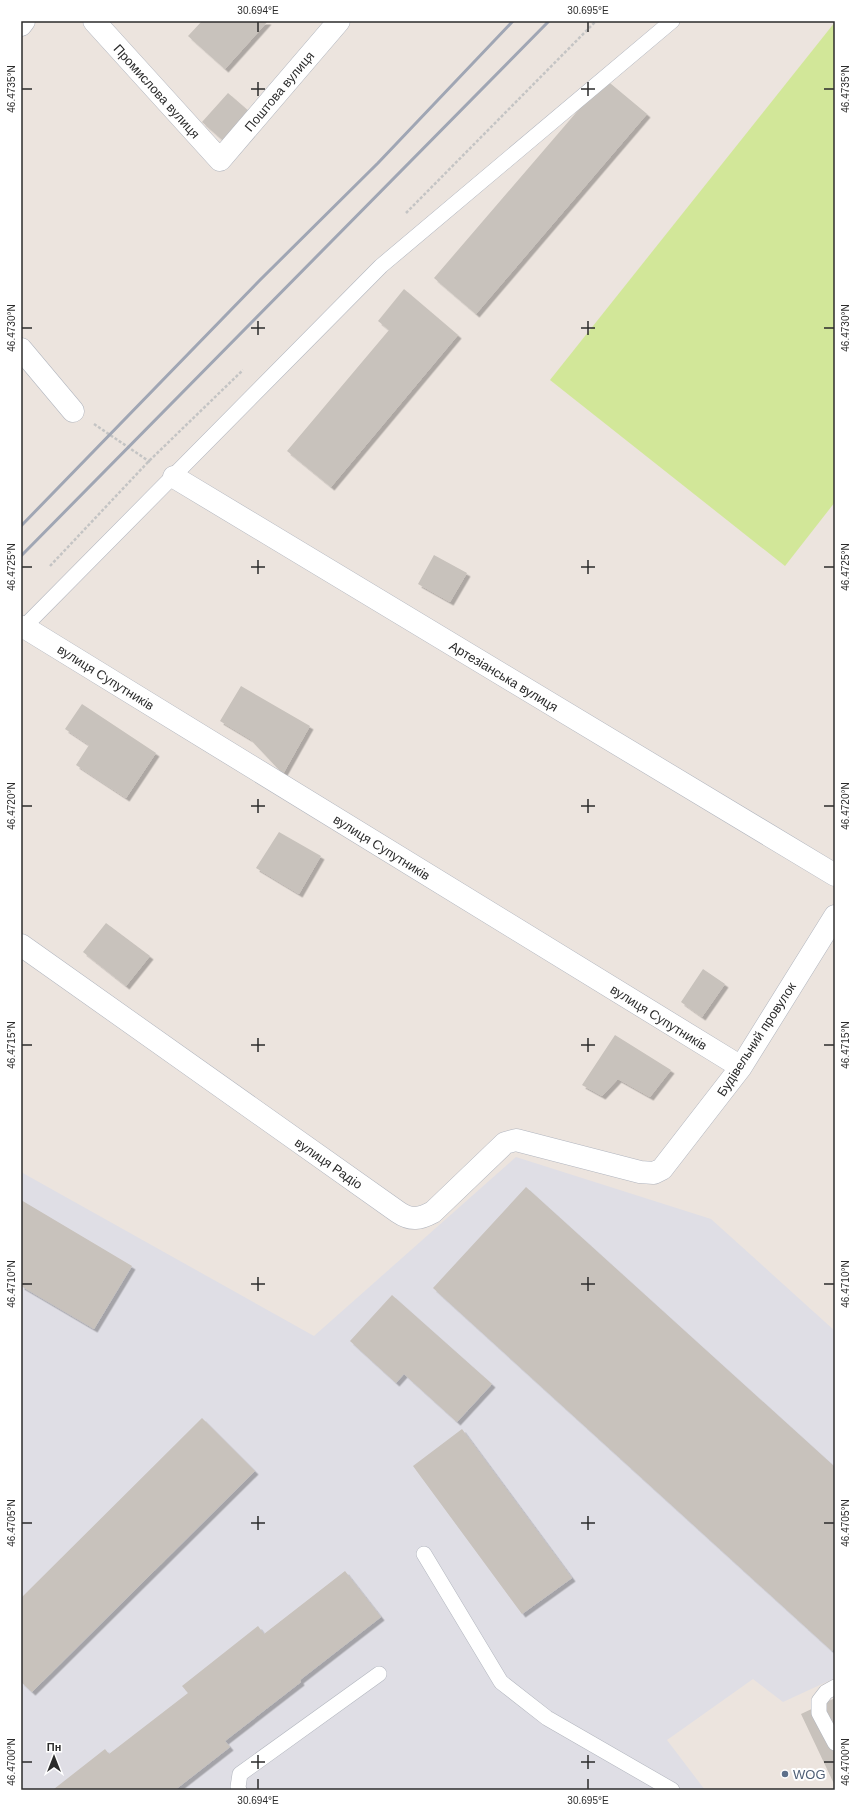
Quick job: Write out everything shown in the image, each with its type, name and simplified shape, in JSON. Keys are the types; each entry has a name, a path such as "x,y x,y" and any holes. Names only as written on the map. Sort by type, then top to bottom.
{"street":[{"path":"21,25 24,21"},
{"name":"Промислова вулиця","path":"94,21 220,160"},
{"name":"Поштова вулиця","path":"220,160 339,21"},
{"path":"21,350 73,411"},
{"name":"Артезіанська вулиця","path":"174,477 835,875"},
{"name":"вулиця Супутників","path":"24,627 741,1067"},
{"name":"Будівельний провулок","path":"654,1173 662,1169 668,1163 741,1067 835,916"},
{"name":"вулиця Радіо","path":"21,945 405,1217 413,1220 424,1217 433,1212 502,1147 511,1141 516,1140 625,1169 654,1173"}],"lane":[{"path":"24,627 381,266 672,21"},
{"path":"424,1554 501,1682 547,1718 672,1790"},
{"path":"239,1790 240,1774 379,1674"},
{"path":"835,1687 826,1692 819,1701 819,1713 835,1743"}],"path":[{"path":"73,411 174,477"}],"shaded area":[{"path":"516,1157 711,1219 835,1331 835,1678 783,1702 753,1679 667,1740 705,1790 21,1790 21,1172 314,1336"}],"green space":[{"path":"835,22 835,502 785,566 550,380"}],"building":[{"path":"202,21 268,21 225,69 188,36"},
{"path":"605,79 647,114 476,314 434,278"},
{"path":"228,93 251,113 226,143 202,122"},
{"path":"404,289 458,335 331,487 287,451 389,330 378,321"},
{"path":"434,555 467,573 450,602 418,584"},
{"path":"241,686 310,726 283,774 250,739 220,721"},
{"path":"82,704 156,753 126,798 76,765 89,745 65,729"},
{"path":"279,832 321,856 299,894 256,868"},
{"path":"106,923 150,956 126,986 83,952"},
{"path":"703,969 725,984 702,1017 681,1002"},
{"path":"615,1035 671,1070 650,1097 618,1079 602,1096 582,1085"},
{"path":"526,1187 835,1467 835,1647 832,1651 433,1288"},
{"path":"21,1200 132,1266 94,1329 21,1286"},
{"path":"392,1295 492,1384 457,1422 404,1374 396,1383 350,1341"},
{"path":"202,1418 255,1471 32,1692 21,1682 21,1598"},
{"path":"462,1429 572,1578 522,1614 413,1466"},
{"path":"345,1571 381,1617 225,1741 230,1747 175,1790 54,1789 105,1749 109,1754 188,1693 182,1686 258,1626 264,1634"},
{"path":"835,1698 835,1786 801,1714"}],"railway":[{"path":"21,526 260,280 378,163 513,21"},
{"path":"21,556 549,21"}],"place":[{"name":"WOG","path":"785,1774"}]}
